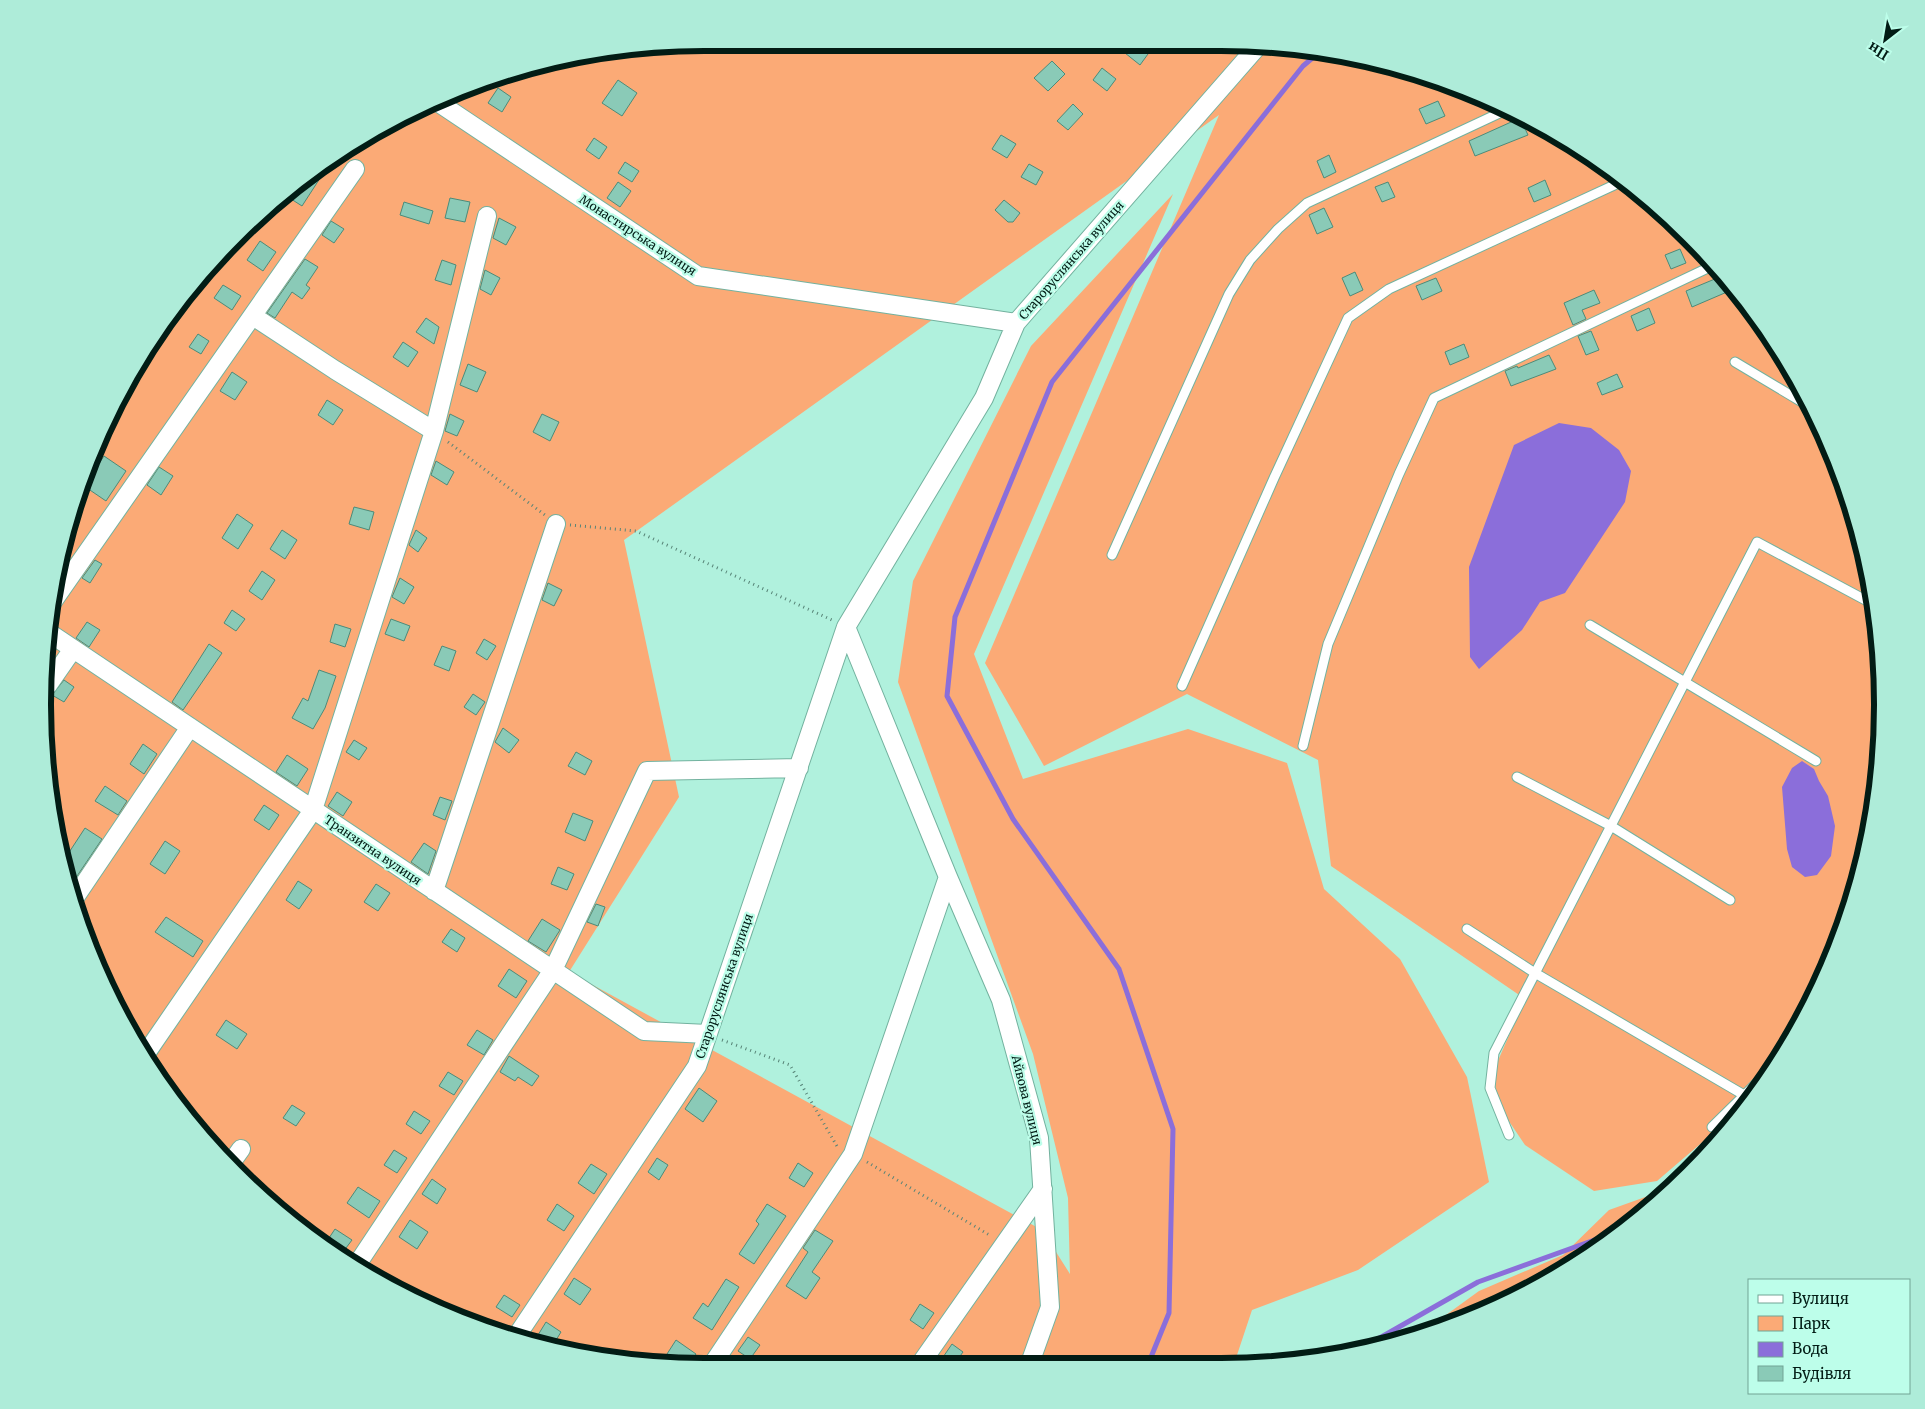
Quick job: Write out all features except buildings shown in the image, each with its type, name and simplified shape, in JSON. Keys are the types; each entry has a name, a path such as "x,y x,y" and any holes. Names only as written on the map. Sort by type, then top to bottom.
{"street":[{"name":"Староруслянська вулиця","path":"521,1331 696,1066 846,626 984,398 1016,323 1252,52"},
{"name":"Монастирська вулиця","path":"444,106 698,276 1016,323"},
{"path":"62,588 355,169"},
{"path":"150,1049 313,810 434,431 487,216"},
{"path":"252,316 434,431"},
{"path":"434,891 556,524"},
{"path":"717,1358 850,1159 948,877 846,626"},
{"name":"Транзитна вулиця","path":"55,637 644,1032 708,1034"},
{"path":"52,679 73,649"},
{"path":"79,891 190,727"},
{"path":"360,1259 552,970 647,771 799,768"},
{"name":"Айвова вулиця","path":"948,877 1001,1000 1039,1138 1050,1307 1032,1358"},
{"path":"924,1358 1042,1189"}],"lane":[{"path":"1112,555 1229,294 1250,260 1307,203 1498,114"},
{"path":"1182,686 1274,478 1348,318 1389,289 1616,184"},
{"path":"1303,746 1328,644 1399,474 1434,398 1707,269"},
{"path":"1735,362 1797,399"},
{"path":"1509,1135 1490,1088 1494,1053 1757,542 1865,599"},
{"path":"1590,625 1816,761"},
{"path":"1516,777 1610,826 1730,900"},
{"path":"1467,928 1535,973 1743,1096"},
{"path":"1712,1127 1742,1098"}],"path":[{"path":"434,431 556,524 636,531 846,626"},
{"path":"708,1034 790,1064 850,1159 1004,1244"}],"green space":[{"path":"704,51 1220,51 1306,57 1348,64 1430,86 1470,101 1547,139 1583,161 1618,186 1651,213 1712,274 1764,342 1786,378 1824,455 1839,495 1861,577 1868,619 1874,704 1872,747 1868,790 1851,874 1824,954 1806,993 1764,1067 1739,1102 1715,1131 1657,1181 1594,1191 1525,1145 1498,1105 1493,1072 1525,999 1331,866 1318,760 1187,694 1044,766 985,663 1219,115 624,540 679,797 569,972 1042,1230 1070,1274 1068,1198 1033,1054 898,682 913,581 1031,346 1173,194 974,654 1023,779 1188,729 1287,763 1324,889 1400,959 1467,1077 1489,1182 1358,1270 1252,1310 1236,1357 704,1358 619,1352 577,1345 495,1323 455,1308 378,1270 342,1248 274,1196 213,1135 161,1067 139,1031 101,954 86,914 64,832 57,790 51,704 53,662 57,619 74,535 101,455 119,416 161,342 186,307 213,274 274,213 342,161 416,119 455,101 495,86 577,64 619,57"},
{"path":"1653,1194 1618,1223 1583,1248 1547,1270 1470,1308 1440,1319 1479,1291 1563,1255 1609,1210"}],"water":[{"path":"1559,423 1591,428 1619,450 1631,471 1625,502 1565,593 1540,602 1522,630 1479,669 1470,657 1469,567 1514,445"},
{"path":"1802,761 1814,769 1828,796 1835,826 1831,856 1817,875 1805,877 1792,867 1787,849 1782,787 1792,768"}],"waterway":[{"path":"1151,1358 1169,1313 1173,1129 1119,969 1013,819 947,696 955,617 1052,382 1303,66 1312,58"},
{"path":"1381,1337 1478,1282 1594,1240"}]}
